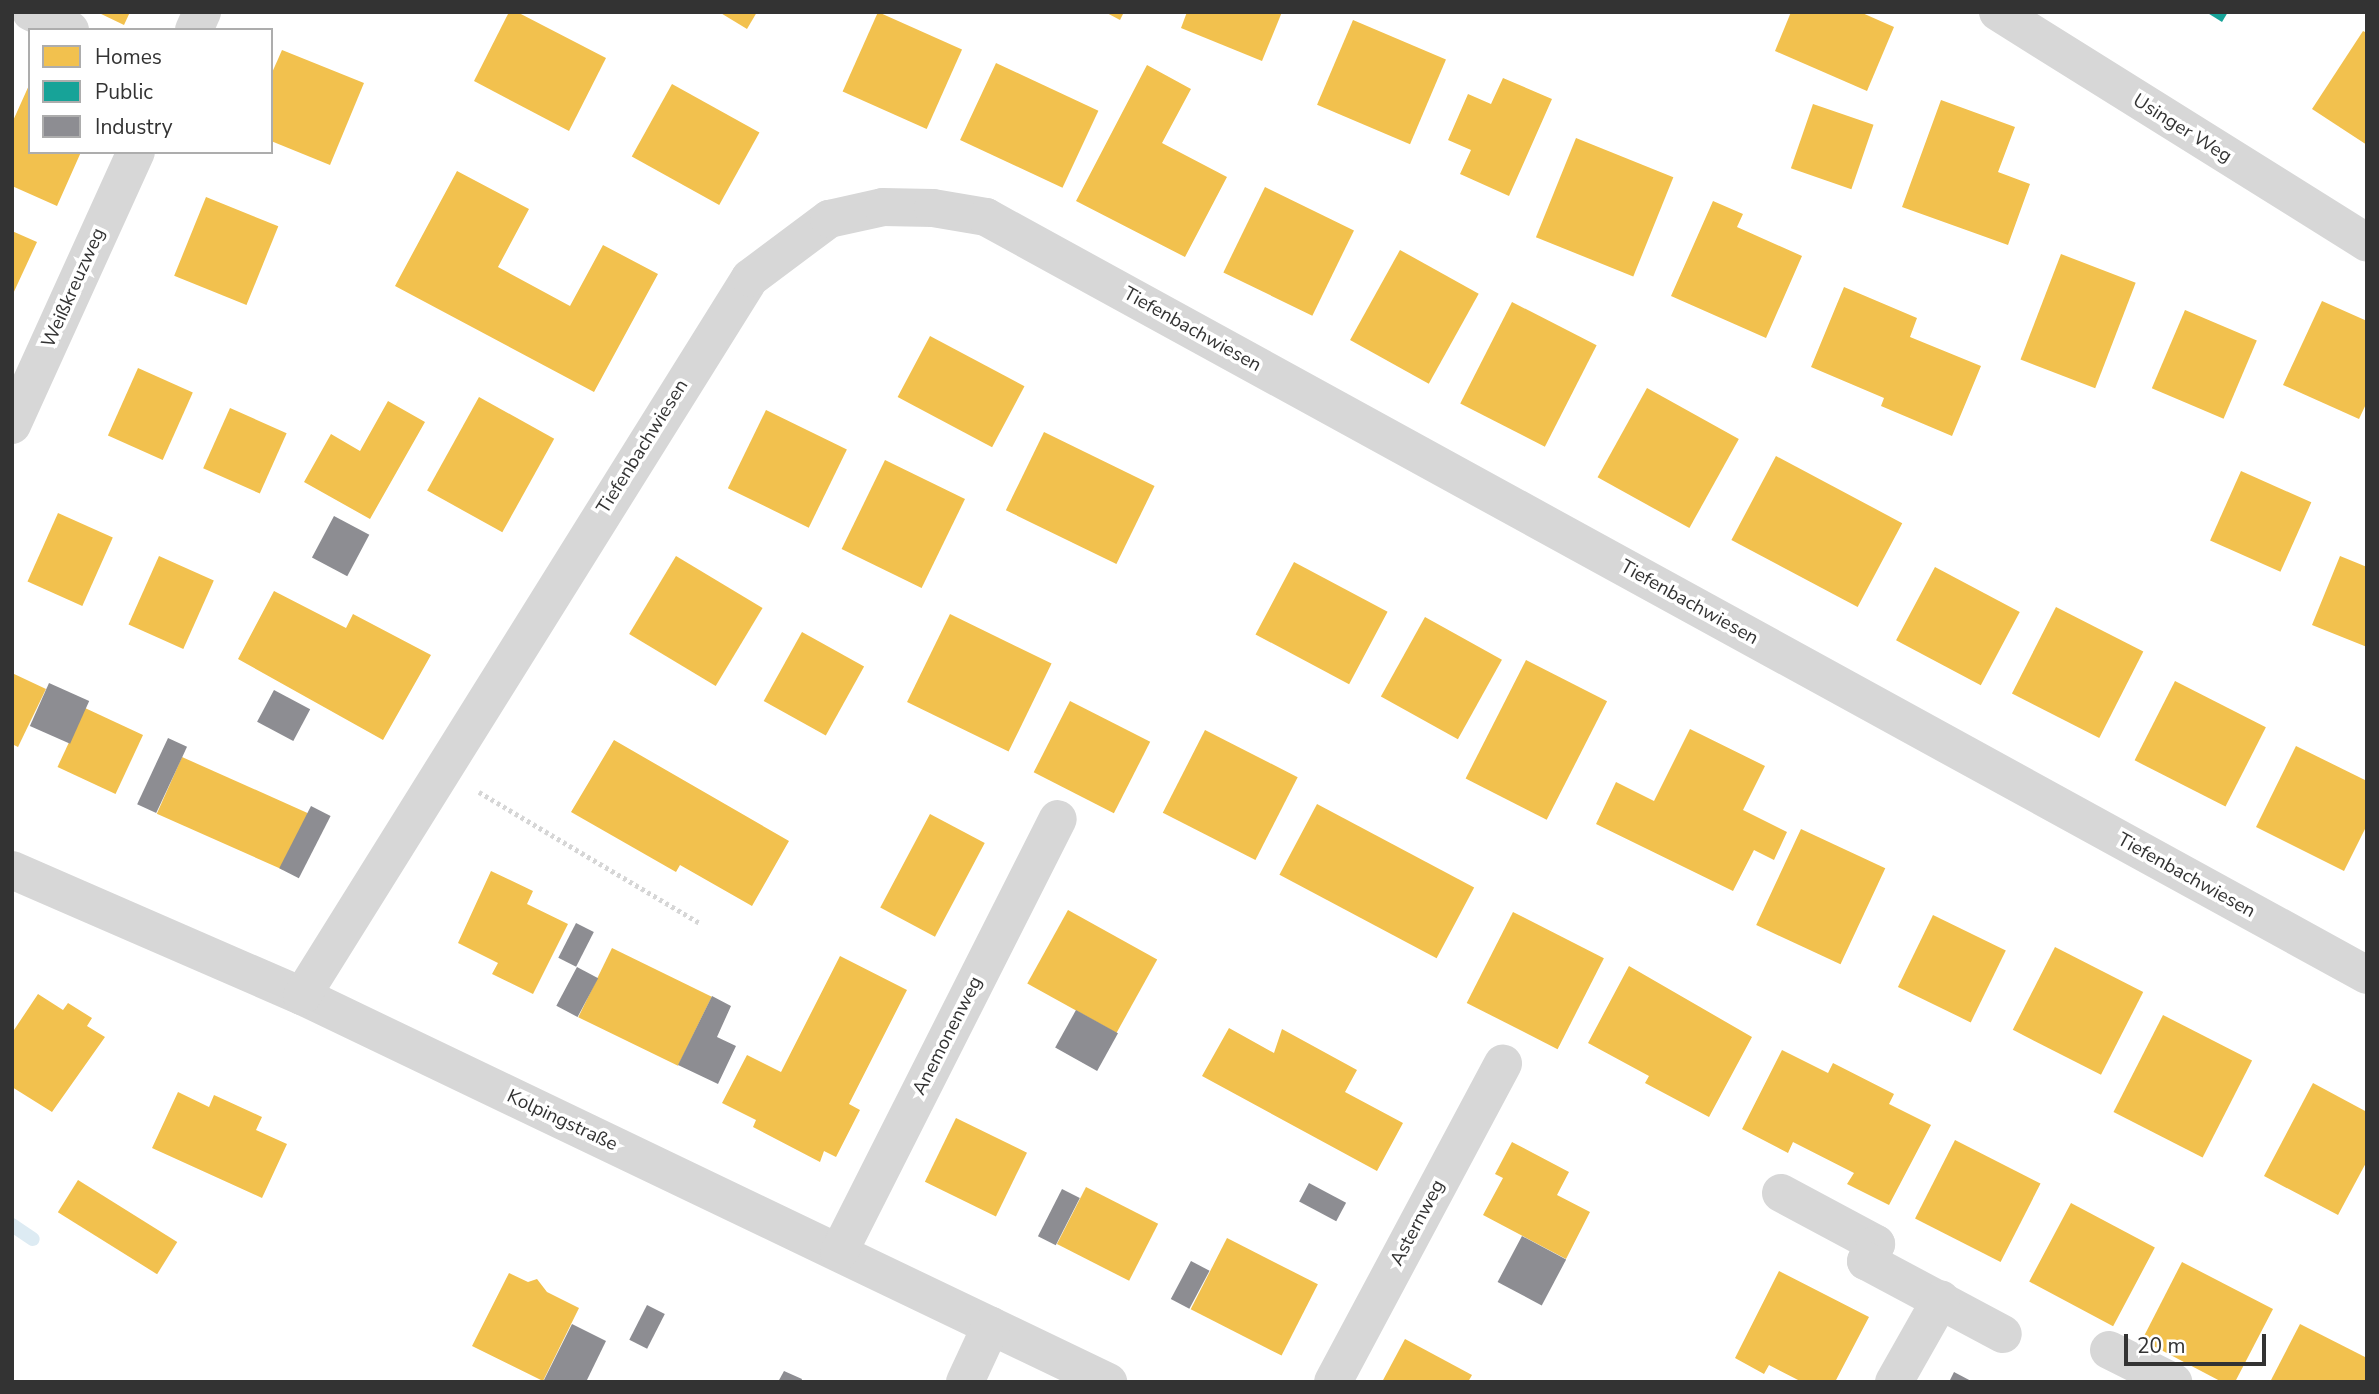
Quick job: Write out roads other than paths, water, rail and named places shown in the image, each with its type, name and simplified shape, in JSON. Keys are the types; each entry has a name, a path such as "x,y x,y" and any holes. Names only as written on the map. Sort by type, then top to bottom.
{"street":[{"path":"31,12 65,28"},
{"path":"195,28 202,12"},
{"name":"Usinger Weg","path":"1998,12 2367,243"},
{"name":"Weißkreuzweg","path":"12,425 134,154"},
{"name":"Tiefenbachwiesen","path":"302,996 750,278 829,219 883,207 933,208 986,217 2367,975"},
{"name":"Anemonenweg","path":"839,1252 1058,819"},
{"name":"Kolpingstraße","path":"12,870 302,996 1108,1382"},
{"name":"Asternweg","path":"1333,1382 1503,1065"},
{"path":"1781,1193 1876,1244 1866,1261 2003,1334"},
{"path":"1894,1382 1941,1299"},
{"path":"965,1382 991,1325"},
{"path":"2109,1350 2173,1382"}],"waterway":[{"path":"12,1225 33,1239"}]}
